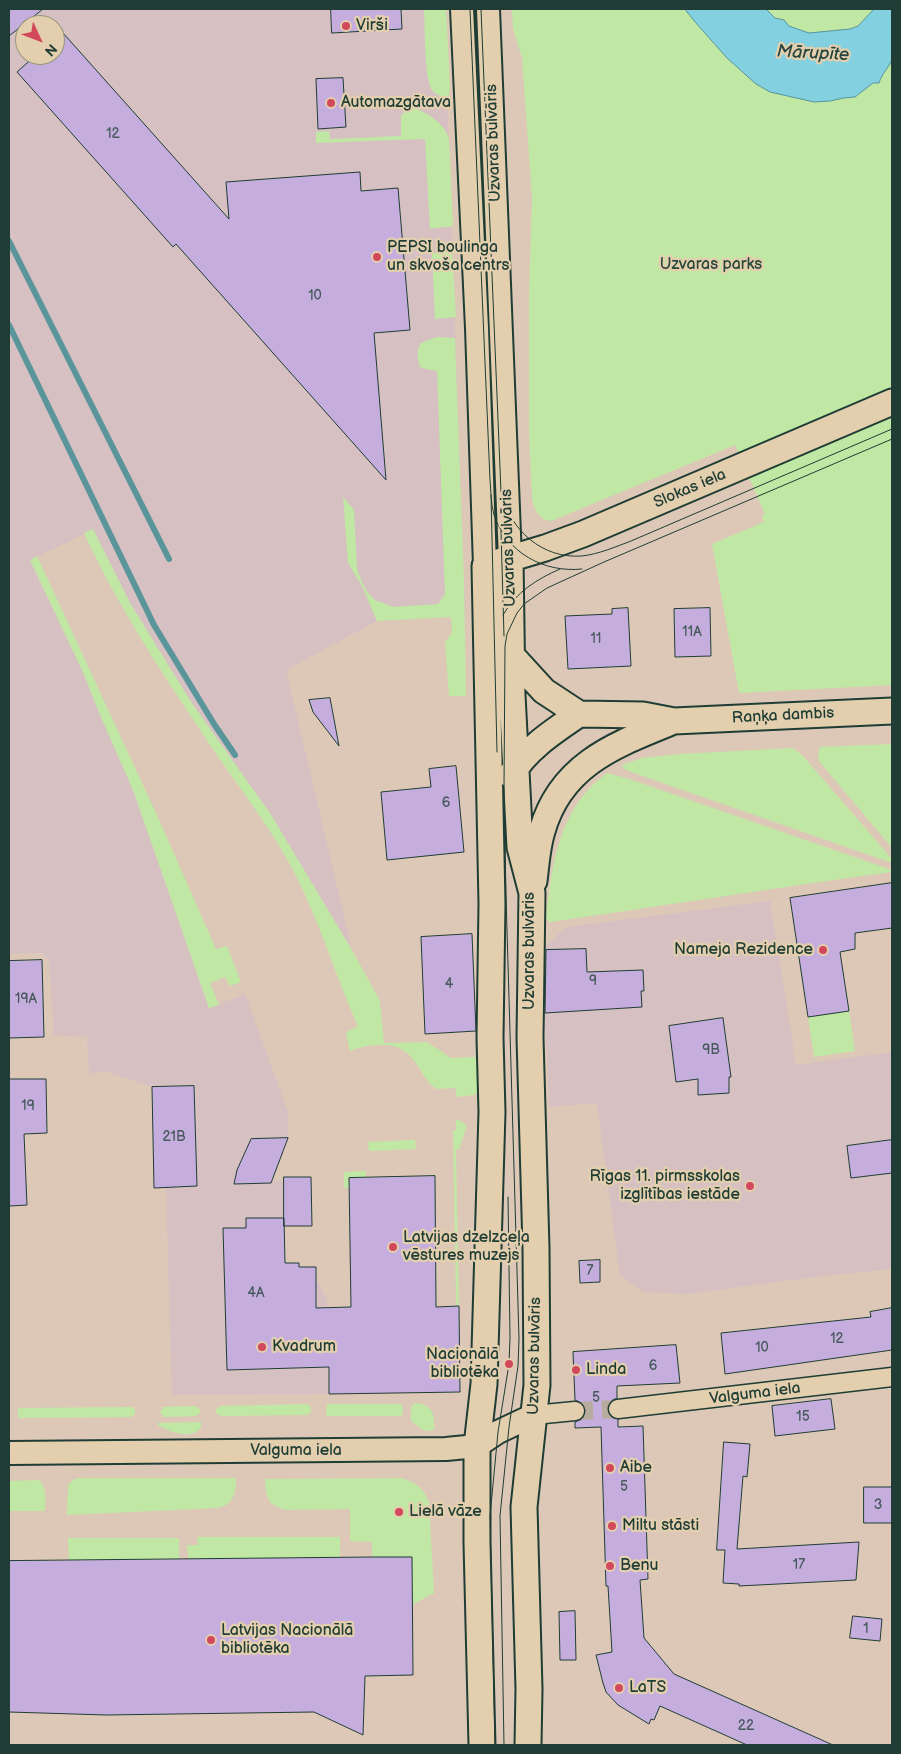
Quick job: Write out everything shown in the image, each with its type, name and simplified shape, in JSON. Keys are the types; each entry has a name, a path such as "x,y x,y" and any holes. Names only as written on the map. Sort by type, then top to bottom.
{"main road":[{"name":"Slokas iela","path":"485,566 545,548 583,534 892,402"},
{"name":"Uzvaras bulvāris","path":"510,559 512,695 520,847 532,893 530,1038 536,1230 537,1385 524,1507 529,1689 528,1745"},
{"name":"Uzvaras bulvāris","path":"482,1745 477,1543 477,1446 484,1384 492,1112 490,1038 492,904 485,566"},
{"path":"490,809 516,766 551,733 579,714 544,691 512,656"},
{"name":"Raņķa dambis","path":"579,714 643,715 674,721 892,711"},
{"name":"Raņķa dambis","path":"532,893 541,832 552,803 570,778 588,762 629,740 674,721"}],"street":[{"name":"Uzvaras bulvāris","path":"462,9 477,328 485,566"},
{"name":"Uzvaras bulvāris","path":"488,9 510,559"},
{"name":"Valguma iela","path":"618,1409 892,1377"},
{"name":"Valguma iela","path":"9,1453 420,1450 477,1446 498,1432 534,1415 575,1411"}],"shaded area":[{"path":"9,9 444,9 465,616 377,621 286,670 352,950 270,813 191,702 130,603 93,530 30,560 82,670 133,790 209,1008 245,994 288,1112 288,1138 272,1180 284,1181 285,1263 299,1263 299,1279 316,1278 326,1299 328,1308 329,1394 172,1395 166,1188 154,1188 152,1087 107,1072 89,1073 87,1037 54,1035 49,961 42,953 9,954"},
{"path":"770,901 796,1065 892,1052 892,1269 687,1294 644,1292 620,1275 597,1103 549,1107 542,950 566,927"}],"green space":[{"path":"424,9 446,9 450,88 449,95 444,98 433,91 429,84 426,63"},
{"name":"Uzvaras parks","path":"512,9 892,9 892,685 739,693 712,544 764,522 762,516 765,514 735,445 551,521 540,516 535,510 532,497 529,433 529,295 532,197 522,58 513,29"},
{"path":"414,108 425,113 440,124 449,139 453,226 430,229 425,139 316,143 316,132 329,131 330,139 401,136 401,115"},
{"path":"452,251 456,317 435,319 432,253"},
{"path":"436,337 455,338 464,581 466,696 449,696 445,642 452,633 451,617 377,621 362,586 348,563 343,497 354,510 357,569 368,593 375,600 393,607 438,604 445,594 437,371 421,368 418,356 418,349 421,343"},
{"path":"93,529 130,603 191,702 270,813 352,950 380,1001 384,1043 427,1042 451,1058 477,1057 478,1091 474,1095 456,1097 456,1088 436,1089 426,1079 412,1058 399,1048 374,1045 350,1051 346,1032 358,1026 298,879 271,833 182,703 130,620 98,563 84,533"},
{"path":"37,556 161,824 216,949 227,946 241,982 230,986 225,977 210,983 219,1005 209,1008 133,790 82,670 30,560"},
{"path":"892,744 892,848 819,761 818,756 820,747"},
{"path":"793,748 803,756 892,859 892,863 634,773 624,769 622,765 642,758 681,754"},
{"path":"607,773 892,870 892,872 550,922 546,918 548,898 555,857 561,838 578,802"},
{"path":"849,1011 855,1051 814,1057 808,1017"},
{"path":"456,1120 461,1121 467,1126 459,1149 456,1150 459,1307 457,1306 456,1299 453,1130 456,1130"},
{"path":"415,1140 416,1149 369,1151 368,1142"},
{"path":"366,1171 366,1177 349,1178 349,1188 344,1188 344,1172"},
{"path":"415,1403 426,1406 432,1411 434,1430 425,1431 411,1421 411,1407"},
{"path":"307,1404 311,1407 311,1412 307,1415 221,1416 216,1413 216,1409 221,1406"},
{"path":"327,1404 402,1404 403,1412 401,1416 326,1416"},
{"path":"195,1406 200,1409 200,1413 196,1416 164,1417 160,1412 163,1407"},
{"path":"132,1407 135,1409 135,1414 131,1417 18,1418 18,1408"},
{"path":"201,1422 201,1428 191,1434 180,1434 158,1425 158,1423"},
{"path":"78,1478 236,1478 231,1501 218,1508 67,1515 68,1485"},
{"path":"402,1478 419,1487 425,1493 429,1503 434,1593 412,1605 412,1557 372,1557 372,1542 350,1541 350,1509 288,1510 281,1508 269,1500 265,1479"},
{"path":"38,1480 45,1490 45,1511 9,1511 9,1481"},
{"path":"197,1537 340,1537 340,1557 188,1559 187,1545 198,1545"},
{"path":"68,1538 179,1538 179,1559 69,1560"}],"water":[{"name":"Mārupīte","path":"685,9 766,9 775,18 784,20 789,26 809,33 850,29 858,26 874,9 892,9 892,59 879,83 873,83 855,97 814,102 770,92 756,84 727,58"}],"building":[{"path":"9,9 43,9 35,15 15,15 15,31 9,36"},
{"path":"331,9 401,9 402,29 332,33"},
{"path":"65,35 229,219 226,182 360,172 361,191 398,188 410,330 374,333 386,480 176,244 173,247 17,72 25,65 65,65"},
{"name":"Automazgātava","path":"343,78 346,127 318,129 316,79"},
{"path":"628,608 631,666 568,669 565,616 612,614 612,609"},
{"path":"710,608 711,656 675,657 674,609"},
{"path":"330,698 339,746 313,712 309,700"},
{"path":"456,766 464,852 387,860 381,792 431,787 429,769"},
{"name":"Nameja Rezidence","path":"892,883 892,928 855,933 855,949 840,952 849,1011 808,1017 790,898"},
{"path":"472,934 476,1031 425,1034 421,937"},
{"path":"586,949 587,972 643,970 644,991 641,991 642,1007 545,1013 546,950"},
{"path":"42,960 44,1037 9,1038 9,961"},
{"path":"723,1018 731,1077 729,1077 729,1093 698,1095 698,1079 676,1082 669,1026"},
{"path":"9,1079 46,1079 47,1133 24,1134 27,1205 10,1206"},
{"path":"194,1086 197,1186 154,1188 152,1087"},
{"path":"288,1138 271,1183 234,1184 237,1170 251,1139"},
{"path":"892,1140 892,1173 851,1178 847,1146"},
{"name":"Latvijas dzelzceļa vēstures muzejs","path":"435,1176 436,1307 459,1306 460,1392 329,1394 329,1367 227,1370 223,1228 246,1228 246,1218 284,1218 285,1263 299,1263 299,1267 316,1267 316,1308 351,1307 349,1178"},
{"path":"284,1177 311,1177 312,1226 284,1226"},
{"path":"600,1260 600,1282 580,1283 579,1261"},
{"path":"892,1308 892,1350 725,1374 721,1333 871,1317 870,1312"},
{"path":"676,1345 680,1383 617,1386 617,1398 611,1401 607,1410 610,1416 618,1419 618,1427 643,1426 648,1579 640,1580 644,1638 674,1674 833,1745 747,1745 660,1706 654,1720 651,1719 649,1724 618,1705 606,1692 596,1655 612,1652 608,1586 606,1586 601,1427 575,1428 575,1422 582,1419 586,1410 583,1404 575,1400 573,1352"},
{"path":"831,1399 835,1429 775,1436 772,1406"},
{"path":"724,1442 750,1444 747,1477 743,1476 737,1549 859,1542 856,1580 739,1586 739,1584 723,1583 725,1550 717,1550"},
{"path":"864,1487 892,1487 892,1523 864,1523"},
{"name":"Latvijas Nacionālā bibliotēka","path":"412,1557 413,1675 365,1676 363,1735 314,1712 106,1715 9,1712 9,1561"},
{"path":"575,1611 576,1660 560,1660 559,1612"},
{"path":"853,1616 882,1619 880,1641 850,1638"}],"waterway":[{"path":"9,241 169,559"},
{"path":"9,325 154,625 235,755"}],"tunnel":[{"path":"575,1411 618,1409"}],"tram line":[{"path":"470,9 490,480 493,511 500,528 508,540 529,558 554,568 582,569"},
{"path":"481,9 501,492 505,506 520,530 541,547 554,553 567,556 595,554 631,541 892,429"},
{"path":"504,1745 500,1516 509,1427 518,1366 519,1339 504,787 505,646 507,634 517,613 524,604 547,588 892,439"},
{"path":"491,495 497,752"},
{"path":"501,531 504,636"},
{"path":"503,615 514,600 528,587 560,569"},
{"path":"495,1745 490,1516 498,1432 509,1364 508,1197"}],"place":[{"name":"Virši","path":"346,26"},
{"name":"Automazgātava","path":"331,103"},
{"name":"PEPSI boulinga un skvoša centrs","path":"377,257"},
{"name":"Nameja Rezidence","path":"823,950"},
{"name":"Rīgas 11. pirmsskolas izglītības iestāde","path":"750,1186"},
{"name":"Latvijas dzelzceļa vēstures muzejs","path":"393,1247"},
{"name":"Kvadrum","path":"262,1347"},
{"name":"Nacionālā bibliotēka","path":"509,1364"},
{"name":"Linda","path":"576,1370"},
{"name":"Aibe","path":"610,1468"},
{"name":"Lielā vāze","path":"399,1512"},
{"name":"Miltu stāsti","path":"612,1526"},
{"name":"Benu","path":"610,1566"},
{"name":"Latvijas Nacionālā bibliotēka","path":"211,1640"},
{"name":"LaTS","path":"619,1688"}]}
